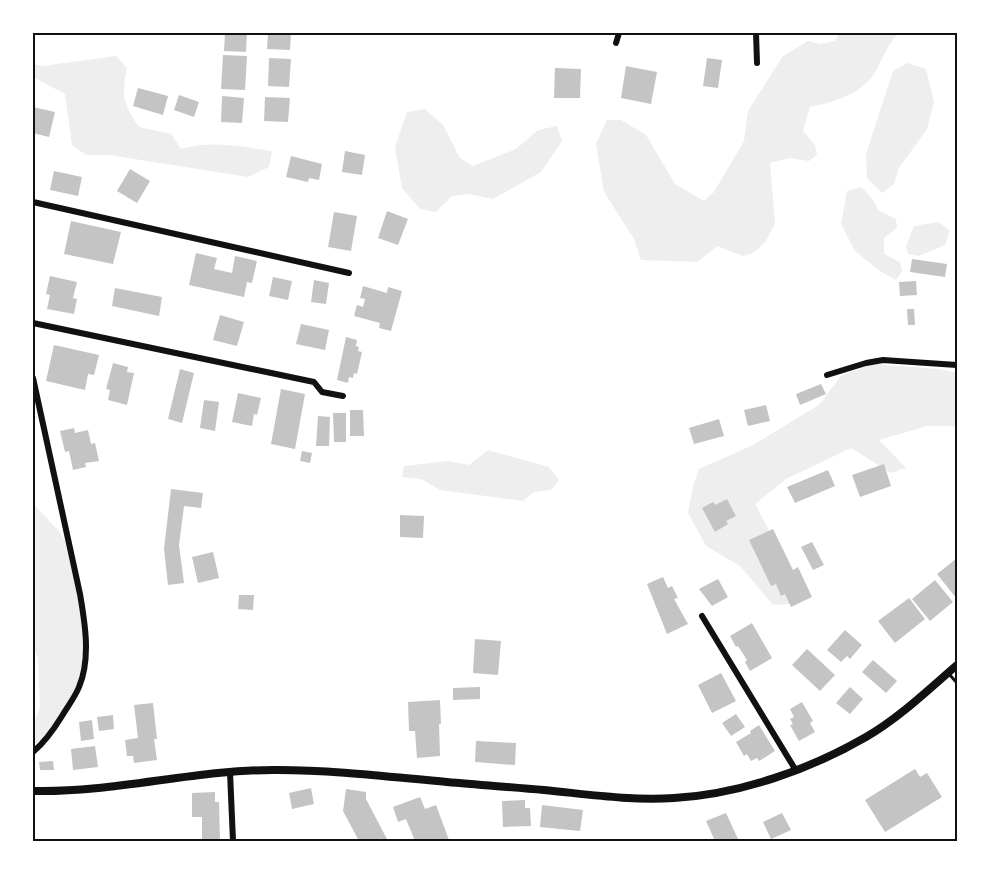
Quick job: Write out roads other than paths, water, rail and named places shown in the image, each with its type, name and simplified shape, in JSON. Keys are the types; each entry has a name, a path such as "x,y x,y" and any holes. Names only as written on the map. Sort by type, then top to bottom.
{"street":[{"path":"616,43 619,33"},
{"path":"756,33 757,63"},
{"path":"33,202 349,273"},
{"path":"33,323 314,382 322,392 343,396"},
{"path":"827,375 883,360 957,365"},
{"path":"33,378 80,594 85,643 83,674 76,695 52,732 33,752"},
{"path":"702,616 795,770"},
{"path":"33,791 52,792 230,772 276,770 348,772 632,798 663,798 728,789 767,780 840,750 879,729 957,665"},
{"path":"230,772 232,841"}],"lane":[{"path":"948,673 957,682"}]}
